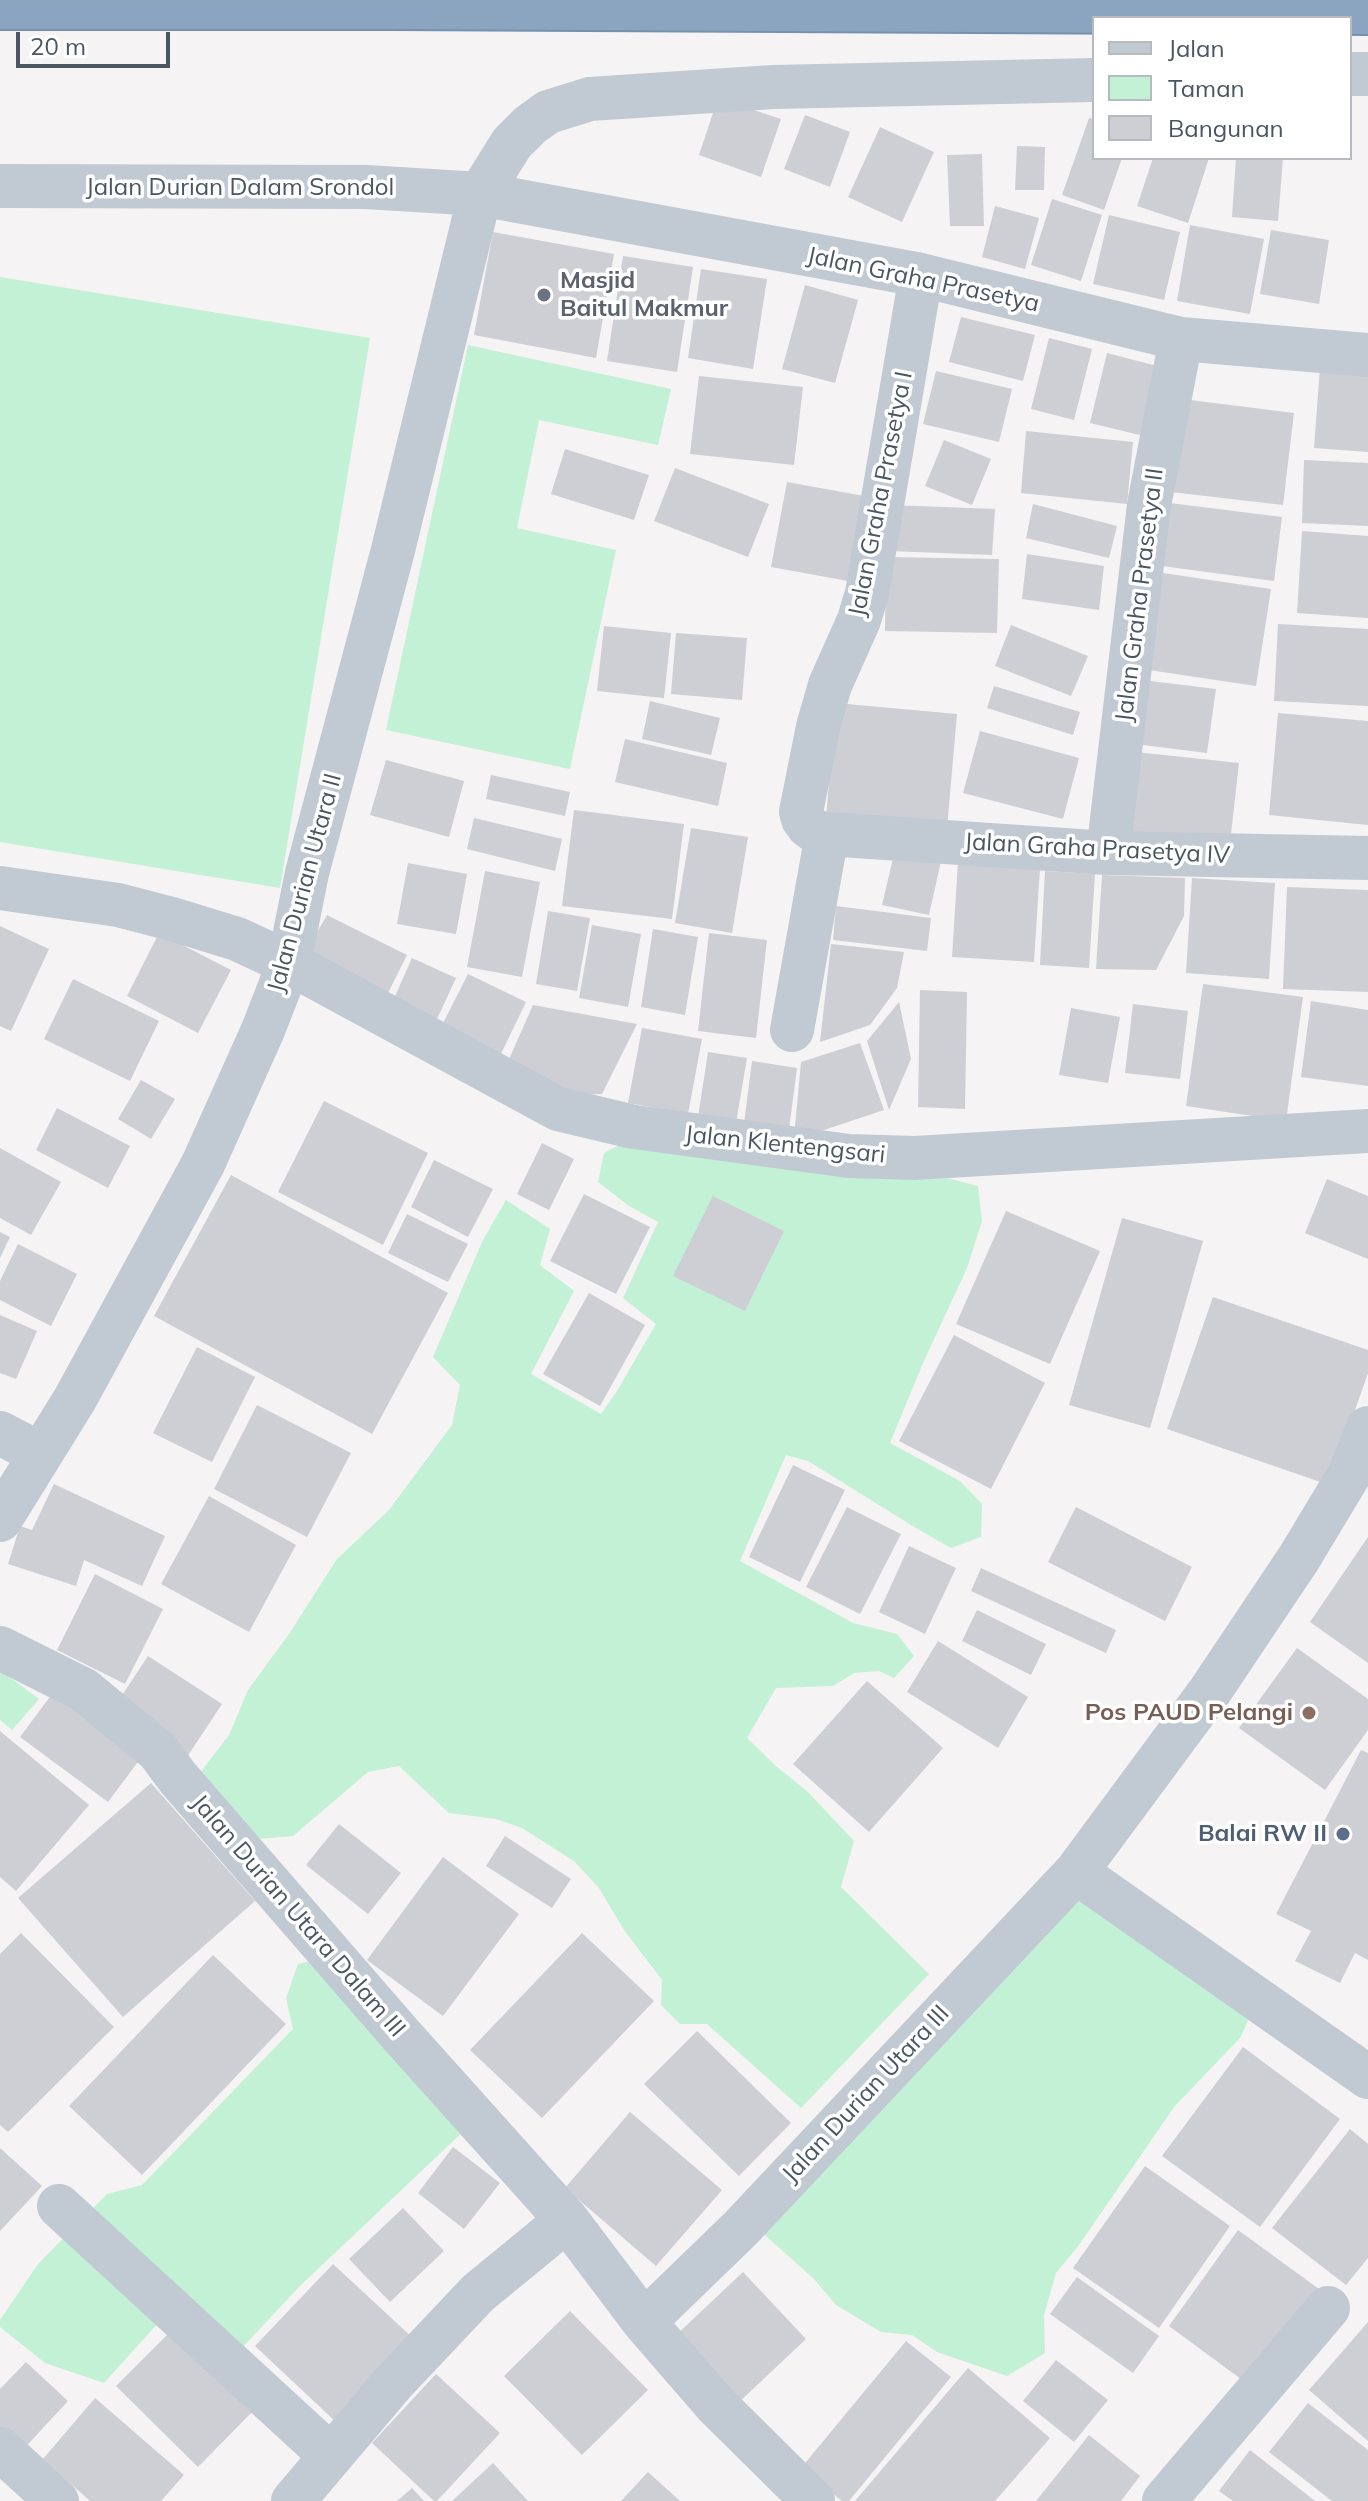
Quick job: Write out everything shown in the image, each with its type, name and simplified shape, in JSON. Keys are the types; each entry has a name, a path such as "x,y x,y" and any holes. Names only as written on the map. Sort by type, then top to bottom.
{"highway":[{"path":"0,7 1368,12"}],"street":[{"name":"Jalan Durian Utara II","path":"0,1520 75,1399 203,1164 289,963 307,873 393,550 480,194 512,143 548,112 590,99 773,87 1092,80"},
{"name":"Jalan Durian Dalam Srondol","path":"0,186 366,187 480,194"},
{"name":"Jalan Graha Prasetya","path":"480,194 921,275 1181,339 1368,355"},
{"name":"Jalan Graha Prasetya I","path":"827,834 816,832 808,826 801,812 830,685 859,620 867,593 921,275"},
{"name":"Jalan Graha Prasetya II","path":"1108,853 1149,505 1181,339"},
{"name":"Jalan Graha Prasetya IV","path":"827,834 1108,853 1368,858"},
{"path":"792,1030 827,834"},
{"name":"Jalan Klentengsari","path":"0,888 118,905 237,939 289,963 558,1109 634,1127 849,1156 915,1158 1368,1131"},
{"name":"Jalan Durian Utara III","path":"644,2322 741,2228 1076,1872 1210,1691 1299,1558 1358,1480 1368,1428"},
{"path":"0,1433 40,1454"},
{"name":"Jalan Durian Utara Dalam III","path":"0,1648 84,1690 158,1751 188,1790 381,2012 567,2220"},
{"path":"1076,1872 1364,2062"},
{"path":"59,2206 331,2456"},
{"path":"293,2501 393,2383 478,2293 567,2220 644,2322 716,2405 813,2501"},
{"path":"1164,2501 1328,2308"},
{"path":"0,2449 57,2501"}],"green space":[{"path":"0,277 370,338 280,888 0,842"},
{"path":"468,345 671,389 658,445 539,420 517,528 616,550 570,769 386,730"},
{"path":"634,1137 883,1177 915,1180 947,1178 978,1186 982,1221 967,1268 890,1443 960,1481 982,1504 981,1537 951,1548 808,1461 786,1455 740,1561 853,1623 897,1634 914,1656 894,1678 879,1671 854,1673 833,1686 776,1688 747,1738 807,1791 854,1841 841,1887 929,1974 801,2108 707,2024 680,2024 661,2005 662,1980 624,1930 599,1888 574,1861 522,1828 496,1819 449,1813 399,1766 368,1772 293,1836 258,1839 197,1777 229,1735 248,1690 289,1634 337,1559 389,1510 452,1425 460,1385 433,1357 482,1242 506,1200 550,1229 540,1265 574,1291 531,1374 601,1414 617,1391 656,1324 623,1298 658,1222 629,1206 598,1182 604,1153"},
{"path":"0,1670 39,1699 12,1730 0,1720"},
{"path":"1078,1869 1250,2017 1240,2038 1174,2107 1079,2245 1056,2273 1044,2315 1045,2353 1007,2376 937,2352 912,2335 881,2332 836,2305 814,2279 757,2228"},
{"path":"311,1961 468,2127 301,2285 238,2352 159,2322 104,2383 45,2363 0,2327 0,2320 38,2264 107,2194 142,2185 293,2029 286,1998 298,1964"}],"building":[{"path":"718,98 781,119 761,177 699,155"},
{"path":"805,115 850,132 830,187 784,169"},
{"path":"1089,118 1092,119 1092,160 1121,160 1104,210 1062,195"},
{"path":"880,127 934,152 902,222 848,197"},
{"path":"1017,146 1045,147 1044,190 1015,190"},
{"path":"982,154 984,226 950,226 947,155"},
{"path":"1152,160 1208,160 1188,223 1137,206"},
{"path":"1236,160 1283,160 1278,221 1232,217"},
{"path":"1052,199 1102,215 1081,281 1031,265"},
{"path":"995,206 1039,218 1025,269 982,257"},
{"path":"1109,215 1180,232 1164,300 1093,284"},
{"path":"1190,225 1264,239 1250,314 1177,301"},
{"path":"1271,230 1329,240 1319,304 1260,294"},
{"name":"Masjid Baitul Makmur","path":"493,232 614,254 596,358 474,335"},
{"path":"623,256 693,267 677,372 607,361"},
{"path":"701,269 767,279 753,369 688,358"},
{"path":"805,285 858,300 835,383 782,369"},
{"path":"961,317 1035,335 1023,381 949,362"},
{"path":"1049,338 1092,349 1074,420 1031,409"},
{"path":"1107,353 1161,367 1144,436 1090,423"},
{"path":"1320,367 1368,370 1368,452 1314,448"},
{"path":"936,371 1012,389 999,442 923,424"},
{"path":"699,376 803,387 794,465 690,454"},
{"path":"1182,399 1294,413 1283,505 1171,492"},
{"path":"1026,431 1133,442 1127,504 1021,493"},
{"path":"944,440 991,459 972,505 925,486"},
{"path":"565,449 649,475 634,520 551,494"},
{"path":"1304,460 1368,463 1368,526 1302,523"},
{"path":"675,468 769,504 748,557 654,521"},
{"path":"787,482 875,498 859,583 771,567"},
{"path":"1170,503 1282,517 1274,581 1162,566"},
{"path":"1033,504 1117,526 1109,558 1026,538"},
{"path":"891,505 995,509 992,555 890,551"},
{"path":"1302,531 1368,536 1368,618 1297,613"},
{"path":"1027,554 1104,566 1099,610 1022,599"},
{"path":"886,557 999,559 997,633 885,631"},
{"path":"1156,572 1271,589 1256,686 1142,669"},
{"path":"1278,624 1368,629 1368,706 1274,701"},
{"path":"1011,625 1088,656 1071,696 995,666"},
{"path":"604,626 671,633 664,698 597,691"},
{"path":"676,633 747,638 742,700 671,694"},
{"path":"1142,680 1216,689 1207,753 1135,744"},
{"path":"994,686 1080,712 1073,735 987,708"},
{"path":"650,701 720,718 711,755 642,739"},
{"path":"836,703 957,714 947,828 826,817"},
{"path":"1278,713 1368,721 1368,825 1269,815"},
{"path":"980,731 1079,758 1063,819 963,793"},
{"path":"625,739 727,763 718,806 615,782"},
{"path":"1136,752 1239,763 1230,843 1127,832"},
{"path":"386,760 464,781 449,837 370,815"},
{"path":"491,775 570,792 565,816 486,799"},
{"path":"574,810 684,824 672,919 562,906"},
{"path":"474,818 562,839 555,871 467,849"},
{"path":"691,828 748,837 732,933 675,923"},
{"path":"895,850 941,861 929,915 882,905"},
{"path":"958,862 1040,868 1034,962 952,957"},
{"path":"408,863 467,874 456,934 397,924"},
{"path":"485,871 540,882 522,977 467,967"},
{"path":"1045,871 1095,874 1089,968 1040,965"},
{"path":"1102,875 1185,878 1184,916 1156,970 1096,969"},
{"path":"1192,878 1275,883 1269,979 1186,973"},
{"path":"1287,887 1368,890 1368,992 1283,989"},
{"path":"836,906 931,918 927,951 833,940"},
{"path":"548,911 590,918 577,991 536,984"},
{"path":"327,915 407,955 381,1007 308,948"},
{"path":"592,925 641,934 628,1007 579,998"},
{"path":"0,926 49,949 11,1031 0,1026"},
{"path":"653,929 698,937 685,1015 641,1007"},
{"path":"159,933 231,970 198,1033 127,996"},
{"path":"709,933 767,940 756,1038 698,1031"},
{"path":"831,944 904,952 897,988 870,1025 820,1042"},
{"path":"412,958 456,978 431,1032 388,1012"},
{"path":"468,974 526,1002 497,1062 438,1033"},
{"path":"73,979 159,1021 130,1081 44,1039"},
{"path":"1203,984 1303,997 1286,1121 1186,1106"},
{"path":"920,990 967,992 965,1109 918,1107"},
{"path":"1311,1001 1368,1010 1368,1086 1301,1077"},
{"path":"899,1002 911,1059 889,1110 867,1041"},
{"path":"1133,1004 1188,1011 1180,1079 1125,1073"},
{"path":"533,1005 637,1024 602,1094 570,1095 506,1066"},
{"path":"1071,1008 1120,1017 1108,1083 1059,1075"},
{"path":"642,1028 702,1039 688,1114 628,1103"},
{"path":"860,1043 884,1110 794,1137 801,1062"},
{"path":"708,1052 747,1058 736,1123 698,1117"},
{"path":"752,1061 797,1068 788,1137 743,1131"},
{"path":"141,1080 175,1099 151,1139 118,1119"},
{"path":"324,1101 428,1153 383,1245 278,1192"},
{"path":"57,1108 130,1146 108,1188 36,1150"},
{"path":"542,1143 574,1159 549,1210 517,1194"},
{"path":"0,1148 61,1182 31,1235 0,1218"},
{"path":"434,1160 493,1189 468,1237 411,1207"},
{"path":"231,1175 448,1293 372,1434 154,1316"},
{"path":"1327,1179 1368,1196 1368,1259 1305,1233"},
{"path":"584,1194 650,1227 616,1294 550,1261"},
{"path":"713,1196 784,1231 745,1311 673,1276"},
{"path":"1006,1211 1100,1251 1050,1364 956,1324"},
{"path":"407,1214 468,1244 448,1282 388,1253"},
{"path":"1122,1218 1203,1241 1150,1428 1069,1405"},
{"path":"0,1232 10,1237 0,1258"},
{"path":"18,1244 77,1274 51,1326 0,1300 0,1281"},
{"path":"589,1293 645,1325 600,1406 543,1374"},
{"path":"1213,1297 1368,1350 1368,1373 1329,1485 1167,1429"},
{"path":"0,1315 37,1331 16,1379 0,1373"},
{"path":"954,1335 1045,1383 991,1489 899,1441"},
{"path":"197,1347 255,1377 212,1462 153,1433"},
{"path":"257,1405 351,1453 307,1537 214,1489"},
{"path":"793,1465 845,1490 800,1582 749,1557"},
{"path":"54,1484 165,1536 142,1586 84,1560 76,1586 8,1564 20,1526 32,1530"},
{"path":"209,1496 296,1545 249,1632 161,1584"},
{"path":"847,1507 901,1534 860,1614 806,1587"},
{"path":"1076,1507 1192,1567 1165,1621 1048,1562"},
{"path":"1368,1537 1368,1663 1310,1622"},
{"path":"909,1546 956,1568 925,1634 879,1612"},
{"path":"981,1568 1116,1630 1106,1653 971,1591"},
{"path":"95,1574 163,1609 125,1684 57,1650"},
{"path":"977,1610 1046,1644 1031,1675 962,1641"},
{"path":"938,1641 1028,1697 998,1748 907,1692"},
{"name":"Pos PAUD Pelangi","path":"1297,1648 1368,1699 1368,1730 1325,1790 1239,1728"},
{"path":"148,1656 222,1704 187,1757 113,1709"},
{"path":"867,1681 943,1748 869,1832 793,1764"},
{"path":"61,1682 149,1747 108,1802 20,1737"},
{"path":"0,1731 89,1805 16,1891 0,1877"},
{"name":"Balai RW II","path":"1361,1750 1368,1753 1368,1960 1355,1953 1340,1983 1295,1961 1311,1931 1276,1914"},
{"path":"151,1783 255,1901 123,2017 18,1898"},
{"path":"339,1824 401,1873 368,1914 306,1865"},
{"path":"505,1836 571,1879 552,1908 486,1866"},
{"path":"443,1857 519,1914 443,2016 367,1960"},
{"path":"21,1933 114,2027 8,2132 0,2125 0,1954"},
{"path":"582,1933 654,2001 542,2118 470,2050"},
{"path":"213,1955 286,2024 142,2175 69,2106"},
{"path":"697,2031 791,2123 739,2176 644,2084"},
{"path":"1243,2047 1340,2119 1260,2227 1162,2156"},
{"path":"630,2112 722,2190 656,2266 565,2188"},
{"path":"1350,2129 1368,2144 1368,2258 1346,2285 1272,2228"},
{"path":"453,2147 500,2183 464,2229 418,2193"},
{"path":"0,2148 42,2186 0,2231"},
{"path":"1145,2166 1230,2226 1159,2328 1073,2268"},
{"path":"403,2208 444,2251 390,2302 349,2259"},
{"path":"1238,2230 1319,2289 1249,2385 1169,2326"},
{"path":"333,2264 414,2339 336,2422 255,2346"},
{"path":"743,2272 806,2339 736,2405 673,2338"},
{"path":"1077,2277 1159,2336 1133,2373 1050,2314"},
{"path":"570,2311 648,2390 582,2455 504,2376"},
{"path":"1368,2322 1368,2441 1309,2390"},
{"path":"174,2328 256,2408 198,2467 116,2386"},
{"path":"906,2341 951,2377 849,2501 842,2501 801,2468"},
{"path":"1056,2360 1108,2400 1074,2442 1023,2401"},
{"path":"26,2362 68,2401 19,2454 0,2436 0,2389"},
{"path":"968,2368 1050,2438 995,2501 855,2501"},
{"path":"436,2374 500,2433 434,2501 372,2443"},
{"path":"95,2398 184,2475 161,2501 90,2501 43,2459"},
{"path":"1308,2403 1368,2450 1368,2501 1332,2501 1269,2452"},
{"path":"1089,2435 1140,2476 1121,2501 1036,2501"},
{"path":"1250,2450 1315,2501 1233,2501 1219,2491"},
{"path":"493,2463 528,2501 452,2501"},
{"path":"648,2472 680,2501 621,2501"},
{"path":"412,2488 424,2501 397,2501"}],"place":[{"name":"Masjid Baitul Makmur","path":"544,295"},
{"name":"Pos PAUD Pelangi","path":"1309,1713"},
{"name":"Balai RW II","path":"1343,1834"}]}
